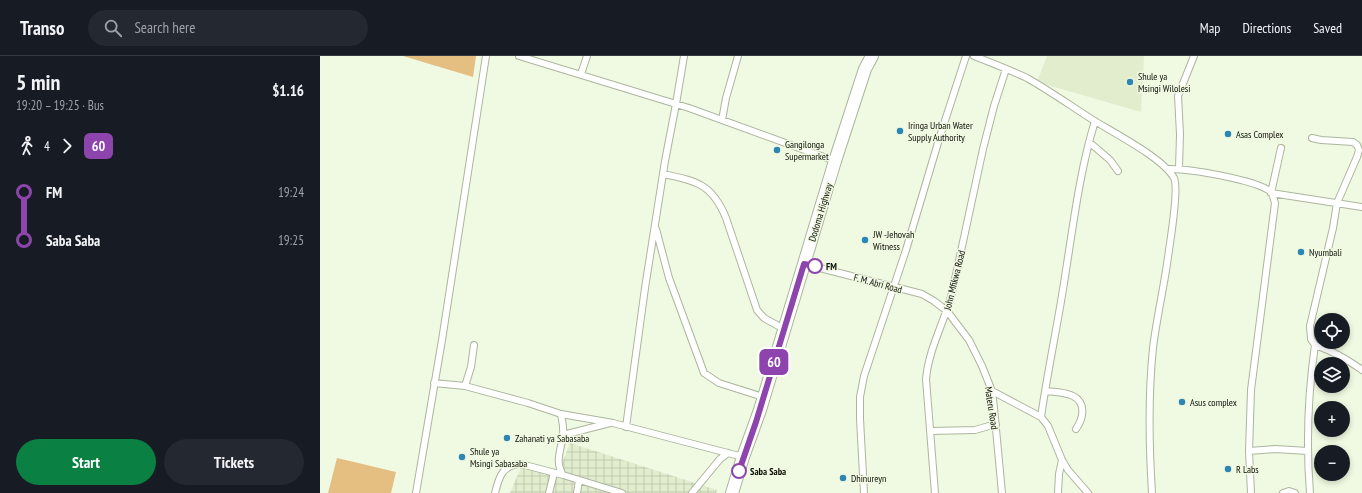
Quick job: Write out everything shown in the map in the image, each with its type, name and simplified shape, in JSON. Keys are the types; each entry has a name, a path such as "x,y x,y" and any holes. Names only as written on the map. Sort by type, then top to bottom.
{"highway":[{"path":"865,69 867,56"},
{"path":"865,69 872,56"},
{"name":"Dodoma Highway","path":"732,493 764,397 835,161 865,69"}],"street":[{"path":"416,493 430,416 486,56"},
{"path":"519,56 676,104 835,161"},
{"path":"581,74 587,56"},
{"path":"626,427 645,288 684,56"},
{"path":"722,120 726,98 738,56"},
{"path":"864,493 860,397 864,376 906,250 940,136 966,56"},
{"path":"974,56 1027,78 1095,122 1127,140 1168,170 1175,180 1176,185 1169,253 1153,348 1150,410 1152,493"},
{"path":"1179,169 1180,134 1178,96 1194,56"},
{"name":"John Mfikwa Road","path":"935,493 926,379 928,362 947,312 959,268 983,149 994,106 1006,69"},
{"path":"1041,417 1044,391 1066,270 1072,225 1089,142 1095,122"},
{"path":"1312,138 1349,142 1357,145 1359,150 1337,203 1332,235 1310,326 1311,339 1314,344"},
{"path":"1089,142 1110,160 1118,171"},
{"path":"1251,493 1249,421 1252,376 1266,284 1266,271 1275,203 1271,192 1281,148"},
{"path":"1168,170 1179,169 1243,181 1260,186 1271,192 1362,207"},
{"path":"663,174 689,180 702,185 714,197 721,206 726,218 757,310 764,318 784,329"},
{"path":"656,227 669,278 704,373 718,382 764,397"},
{"name":"F. M. Abri Road","path":"804,264 922,294 934,301 947,312"},
{"name":"Materu Road","path":"947,312 969,340 976,352 992,390 1002,493"},
{"path":"465,386 471,368 474,345"},
{"path":"1310,493 1308,451 1310,391 1315,349"},
{"path":"1326,349 1349,360 1362,370"},
{"path":"434,383 465,386 528,403 561,414 613,423 743,457"},
{"path":"992,390 1041,417 1048,426 1062,460 1073,476 1088,493"},
{"path":"1044,391 1067,394 1077,399 1083,408 1083,416 1076,429"},
{"path":"561,414 563,435 559,452 559,467 563,475"},
{"path":"563,435 613,423"},
{"path":"930,431 975,430 996,424"},
{"path":"1249,451 1275,449 1308,451"},
{"path":"692,493 720,460 728,453"},
{"path":"1058,493 1059,474 1062,460"},
{"path":"495,493 500,475 509,466 514,464 521,464 563,475 622,493"},
{"path":"549,493 554,473"},
{"path":"577,493 579,480"},
{"path":"1283,493 1288,491 1295,493"}],"shaded area":[{"path":"403,56 476,56 473,77"},
{"path":"1047,56 1144,56 1141,112 1037,82"},
{"path":"570,443 717,490 716,493 510,493 521,467 557,476"},
{"path":"337,458 396,472 391,493 328,493"}],"bus line":[{"name":"60","path":"739,471 756,422 804,264 815,266"}],"place":[{"name":"Shule ya Msingi Wilolesi","path":"1130,82"},
{"name":"Iringa Urban Water Supply Authority","path":"900,131"},
{"name":"Asas Complex","path":"1228,134"},
{"name":"Gangilonga Supermarket","path":"777,150"},
{"name":"JW -Jehovah Witness","path":"865,240"},
{"name":"Nyumbali","path":"1301,252"},
{"name":"FM","path":"815,266"},
{"name":"Asus complex","path":"1182,402"},
{"name":"Zahanati ya Sabasaba","path":"507,438"},
{"name":"Shule ya Msingi Sabasaba","path":"462,457"},
{"name":"R Labs","path":"1228,469"},
{"name":"Saba Saba","path":"739,471"},
{"name":"Dhinureyn","path":"843,478"}]}
